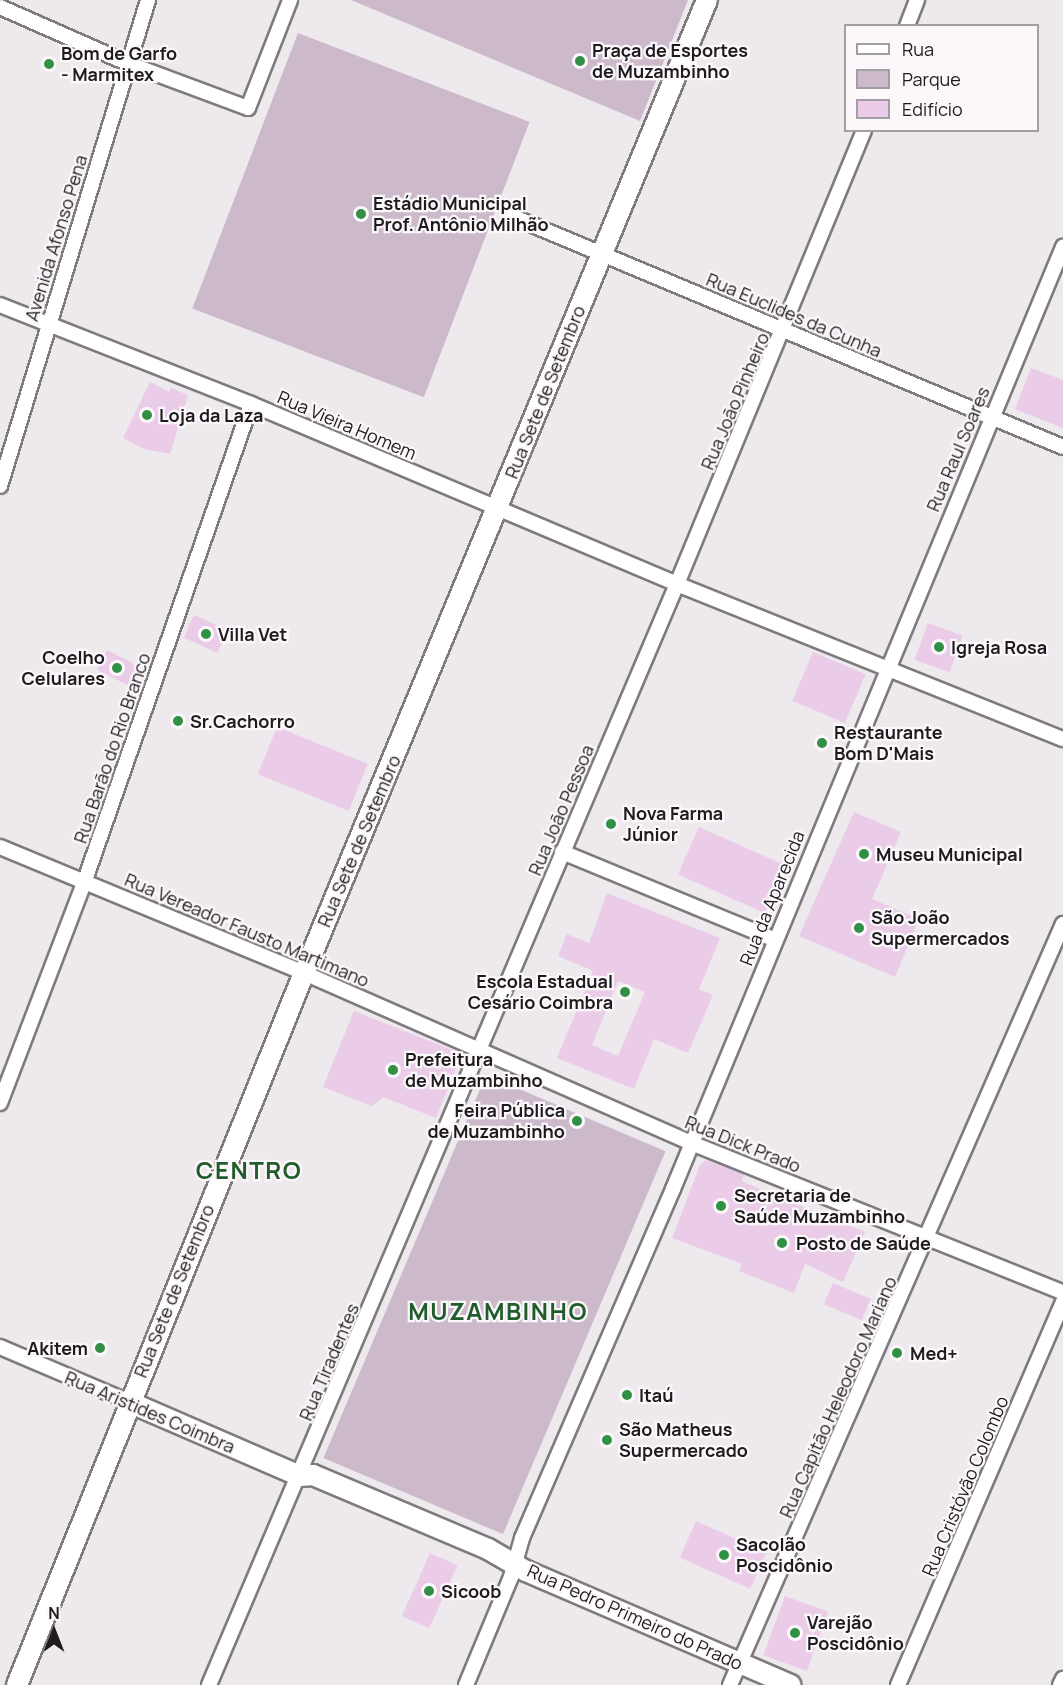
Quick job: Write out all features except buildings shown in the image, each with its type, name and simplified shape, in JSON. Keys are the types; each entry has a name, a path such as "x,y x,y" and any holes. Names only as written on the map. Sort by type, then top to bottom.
{"main road":[{"name":"Rua Sete de Setembro","path":"17,1685 129,1402 304,973 706,0"},
{"name":"Rua Aristides Coimbra","path":"129,1402 300,1476 313,1475 514,1560"},
{"name":"Rua Pedro Primeiro do Prado","path":"514,1560 526,1571 791,1685"}],"street":[{"name":"Avenida Afonso Pena","path":"0,486 148,0"},
{"path":"0,7 127,63 248,108 290,0"},
{"path":"908,24 917,0"},
{"name":"Rua João Pinheiro","path":"678,584 863,132"},
{"name":"Rua Euclides da Cunha","path":"511,216 600,256 784,328 991,419 1063,447"},
{"name":"Rua Raul Soares","path":"887,666 1063,247"},
{"name":"Rua Vieira Homem","path":"0,305 251,404 678,584 887,666 1063,739"},
{"name":"Rua Barão do Rio Branco","path":"0,1103 85,880 251,404"},
{"name":"Rua João Pessoa","path":"479,1051 678,584"},
{"name":"Rua da Aparecida","path":"514,1560 775,940 887,666"},
{"name":"Rua Vereador Fausto Martimano","path":"0,847 85,880 304,973 479,1051"},
{"path":"562,852 775,940"},
{"name":"Rua Capitão Heleodoro Mariano","path":"730,1685 928,1238 1063,924"},
{"name":"Rua Dick Prado","path":"479,1051 689,1142 1063,1292"},
{"name":"Rua Tiradentes","path":"209,1685 291,1487 300,1476 479,1051"},
{"name":"Rua Cristóvão Colombo","path":"898,1685 1062,1308"},
{"name":"Rua Aristides Coimbra","path":"0,1347 129,1402"},
{"path":"466,1685 511,1577 514,1560"},
{"path":"1060,1685 1063,1679"}],"green space":[{"name":"Praça de Esportes de Muzambinho","path":"351,0 688,0 640,121"},
{"name":"Estádio Municipal Prof. Antônio Milhão","path":"298,33 530,122 424,397 192,308"},
{"path":"486,1075 665,1151 503,1534 323,1458"}],"place":[{"name":"Praça de Esportes de Muzambinho","path":"580,61"},
{"name":"Bom de Garfo - Marmitex","path":"49,64"},
{"name":"Estádio Municipal Prof. Antônio Milhão","path":"361,214"},
{"name":"Loja da Laza","path":"147,415"},
{"name":"Villa Vet","path":"206,634"},
{"name":"Igreja Rosa","path":"939,647"},
{"name":"Coelho Celulares","path":"117,668"},
{"name":"Sr.Cachorro","path":"178,721"},
{"name":"Restaurante Bom D'Mais","path":"822,743"},
{"name":"Nova Farma Júnior","path":"611,824"},
{"name":"Museu Municipal","path":"864,854"},
{"name":"São João Supermercados","path":"859,928"},
{"name":"Escola Estadual Cesário Coimbra","path":"625,992"},
{"name":"Prefeitura de Muzambinho","path":"393,1070"},
{"name":"Feira Pública de Muzambinho","path":"577,1121"},
{"name":"Secretaria de Saúde Muzambinho","path":"721,1206"},
{"name":"Posto de Saúde","path":"782,1243"},
{"name":"Akitem","path":"100,1348"},
{"name":"Med+","path":"897,1353"},
{"name":"Itaú","path":"627,1395"},
{"name":"São Matheus Supermercado","path":"607,1440"},
{"name":"Sacolão Poscidônio","path":"724,1555"},
{"name":"Sicoob","path":"429,1591"},
{"name":"Varejão Poscidônio","path":"795,1633"}],"district":[{"name":"CENTRO","path":"249,1170"},
{"name":"MUZAMBINHO","path":"498,1311"}]}
